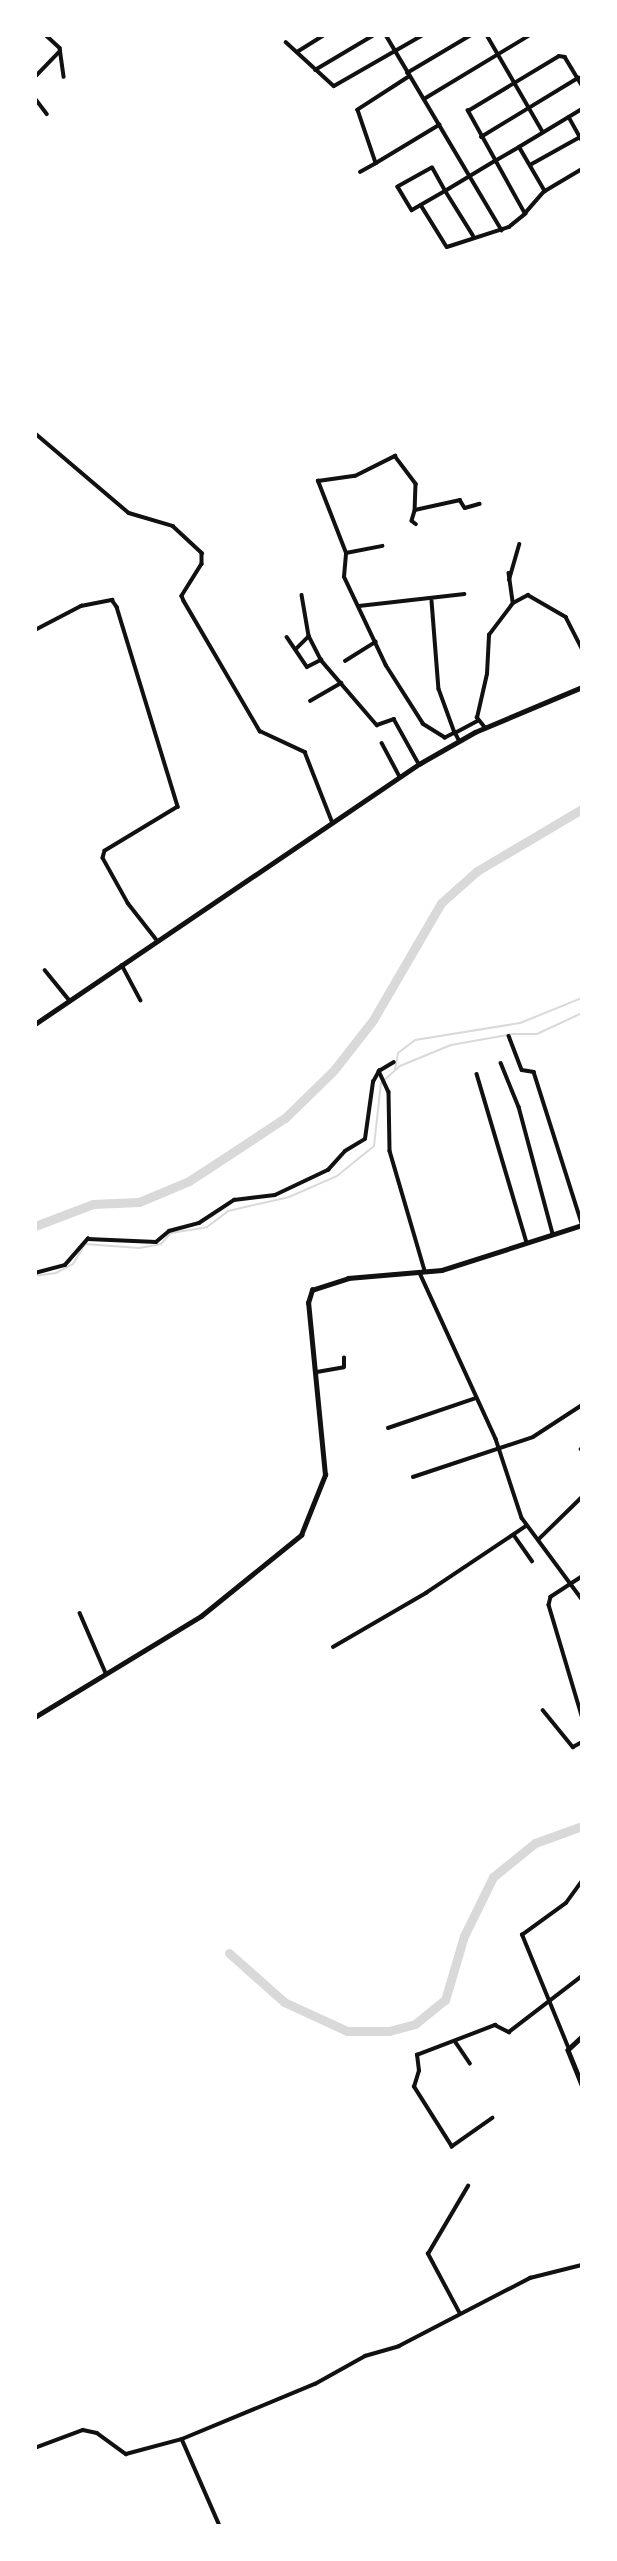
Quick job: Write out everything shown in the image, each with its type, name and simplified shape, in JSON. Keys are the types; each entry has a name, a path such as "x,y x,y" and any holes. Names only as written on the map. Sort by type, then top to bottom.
{"street":[{"path":"46,35 60,51 64,76"},
{"path":"297,52 324,35"},
{"path":"315,70 374,35"},
{"path":"386,35 502,230"},
{"path":"286,41 315,70 336,86 423,35"},
{"path":"376,163 358,110 471,35"},
{"path":"487,35 543,132"},
{"path":"424,99 530,35"},
{"path":"35,77 60,51"},
{"path":"525,214 468,111 562,55 582,85"},
{"path":"481,137 578,78"},
{"path":"35,98 47,114"},
{"path":"472,236 445,191 430,168 400,185 408,209 421,205 445,191 495,161 519,147 582,109"},
{"path":"530,165 581,138 569,117"},
{"path":"360,172 439,125"},
{"path":"519,147 545,191"},
{"path":"421,205 447,247 472,236 502,230 525,214 545,191 582,169"},
{"path":"35,433 129,513 173,526 202,553 202,564 182,596 184,601 260,731 305,752 332,821"},
{"path":"416,524 416,484 396,456 355,476 319,479 346,553 344,577 376,642 423,724 441,737 478,721"},
{"path":"415,510 458,500 465,508 479,503"},
{"path":"509,580 519,544"},
{"path":"346,553 382,546"},
{"path":"509,573 513,603"},
{"path":"358,606 432,601 464,594"},
{"path":"302,595 309,636 321,660 378,726 394,719 419,764"},
{"path":"478,721 489,635 513,603 528,595 567,619 582,649"},
{"path":"35,630 81,606 111,600 117,607 178,807 105,851 103,858 128,903 156,939"},
{"path":"432,601 439,689 459,741"},
{"path":"296,649 309,636"},
{"path":"286,637 308,667 321,660"},
{"path":"345,661 376,642"},
{"path":"310,701 342,683"},
{"path":"35,1024 156,939 419,764 485,728 582,687"},
{"path":"478,721 485,728"},
{"path":"382,743 400,777"},
{"path":"121,964 141,1000"},
{"path":"45,970 70,1001"},
{"path":"35,1717 201,1616 298,1539 325,1475 317,1372 307,1303 312,1290 348,1278 422,1273 582,1224 534,1072 522,1070 509,1036"},
{"path":"35,1273 65,1265 88,1239 156,1242 169,1231 199,1223 234,1200 275,1195 326,1172 345,1151 365,1139 368,1096 380,1072 394,1062"},
{"path":"501,1063 519,1107 553,1234"},
{"path":"380,1072 386,1081 390,1151 422,1273 499,1450 526,1526 582,1599"},
{"path":"477,1074 527,1242"},
{"path":"317,1372 344,1367 344,1358"},
{"path":"388,1428 476,1398"},
{"path":"413,1477 536,1436 582,1405"},
{"path":"538,1541 582,1497"},
{"path":"332,1647 526,1526"},
{"path":"514,1535 532,1561"},
{"path":"582,1577 551,1597 549,1605 582,1716"},
{"path":"80,1613 106,1673"},
{"path":"543,1710 573,1747 582,1742"},
{"path":"582,1881 566,1903 522,1935 552,1999 582,2085"},
{"path":"493,2118 452,2147 415,2090 417,2055 495,2025 509,2032 582,1976"},
{"path":"568,2047 582,2037"},
{"path":"455,2041 470,2063"},
{"path":"460,2314 428,2254 468,2186"},
{"path":"35,2448 83,2430 97,2433 126,2454 182,2439 315,2384 365,2356 393,2349 530,2278 582,2265"},
{"path":"182,2439 220,2526"}],"waterway":[{"path":"35,1226 93,1204 139,1202 189,1181 285,1118 334,1070 373,1020 441,903 477,871 582,809"},
{"path":"395,1069 398,1053 415,1040 520,1023 582,998"},
{"path":"35,1276 56,1273 73,1264 85,1244 139,1248 161,1244 171,1233 207,1227 228,1211 289,1197 337,1176 374,1146 381,1083 400,1066 451,1045 513,1034 537,1034 582,1013"},
{"path":"229,1953 284,2002 347,2031 389,2031 415,2024 445,2000 464,1936 493,1877 535,1843 582,1826"}]}
